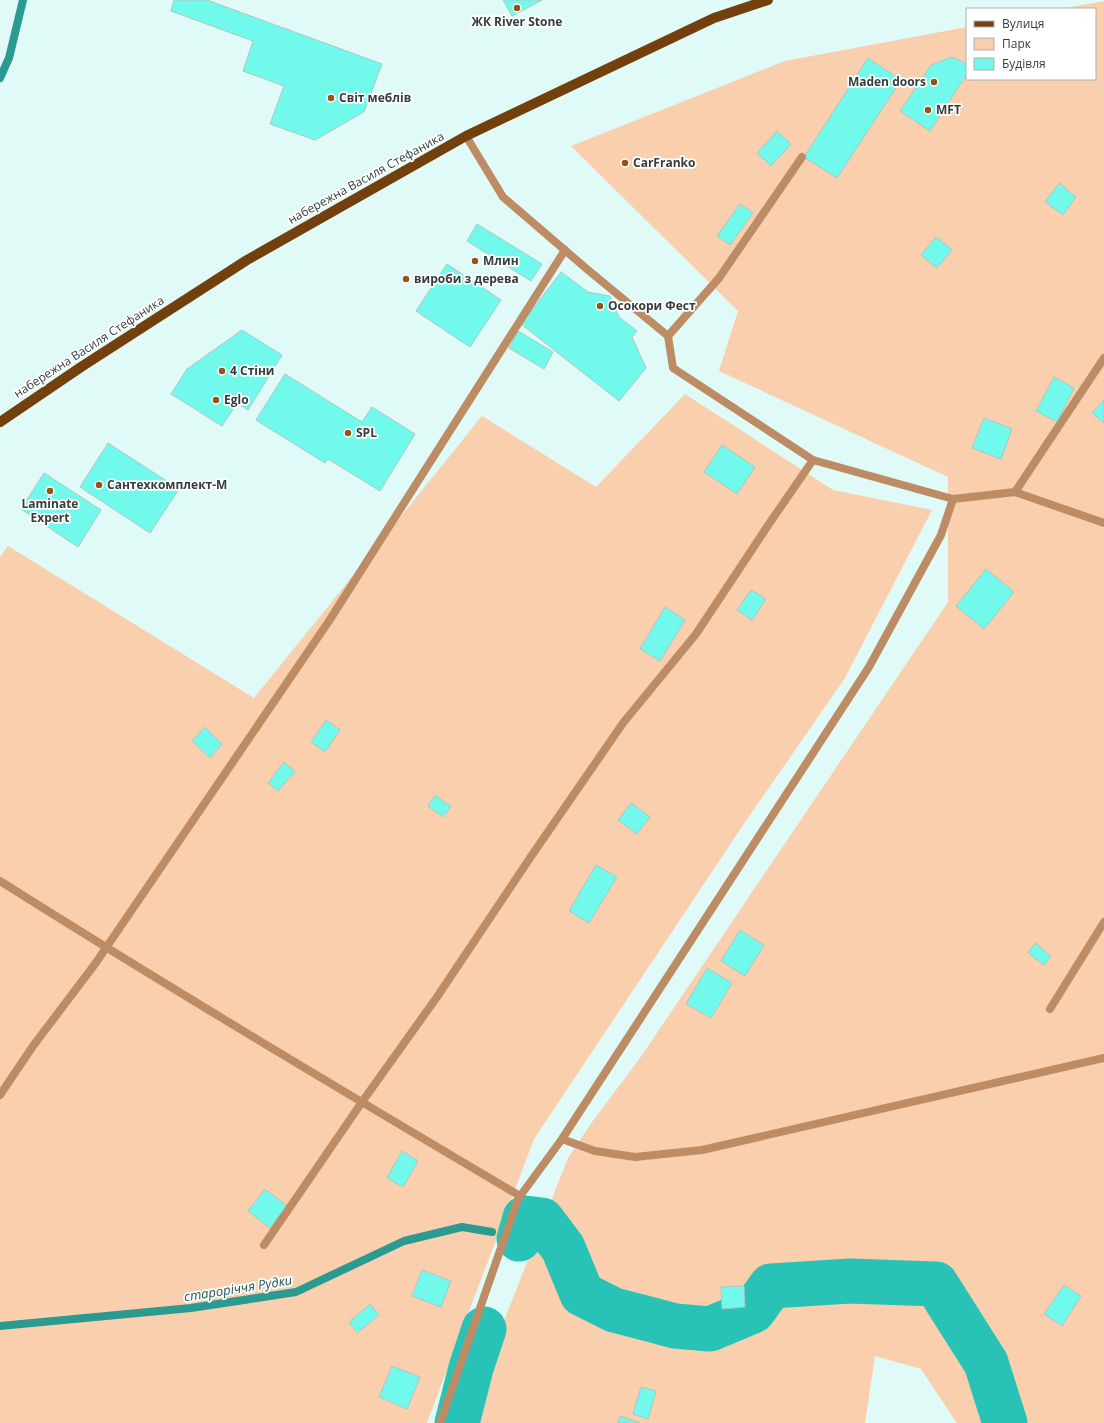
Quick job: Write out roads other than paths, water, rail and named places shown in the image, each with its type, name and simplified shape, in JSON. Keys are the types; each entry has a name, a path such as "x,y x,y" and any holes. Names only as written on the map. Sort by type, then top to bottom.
{"main road":[{"name":"набережна Василя Стефаника","path":"0,422 81,367 247,260 466,136 714,18 768,0"}],"lane":[{"path":"466,136 503,197 668,336 672,368 814,460 953,499 1015,492 1104,523"},
{"path":"668,336 719,278 802,157"},
{"path":"0,1095 33,1046 106,948 329,621 565,250"},
{"path":"1015,492 1104,358"},
{"path":"264,1245 362,1102 437,997 623,723 696,634 771,521 814,460"},
{"path":"440,1423 520,1196 562,1138 869,667 941,535 953,499"},
{"path":"0,880 106,948 520,1196"},
{"path":"1050,1009 1104,922"},
{"path":"562,1138 595,1151 634,1157 702,1150 1104,1058"}],"waterway":[{"path":"0,78 9,58 23,0"},
{"path":"519,1239 525,1218 542,1220 563,1248 582,1294 614,1310 675,1326 710,1329 753,1311 771,1286 850,1281 936,1284 986,1363 1005,1423"},
{"name":"староріччя Рудки","path":"0,1326 191,1308 296,1292 404,1241 462,1227 492,1232"},
{"path":"457,1423 471,1368 484,1329"}],"place":[{"name":"ЖК River Stone","path":"517,8"},
{"name":"Maden doors","path":"934,82"},
{"name":"Світ меблів","path":"331,98"},
{"name":"MFT","path":"928,110"},
{"name":"CarFranko","path":"625,163"},
{"name":"Млин","path":"475,261"},
{"name":"вироби з дерева","path":"406,279"},
{"name":"Осокори Фест","path":"600,306"},
{"name":"4 Стіни","path":"222,371"},
{"name":"Eglo","path":"216,400"},
{"name":"SPL","path":"348,433"},
{"name":"Сантехкомплект-М","path":"99,485"},
{"name":"Laminate Expert","path":"50,491"}]}
